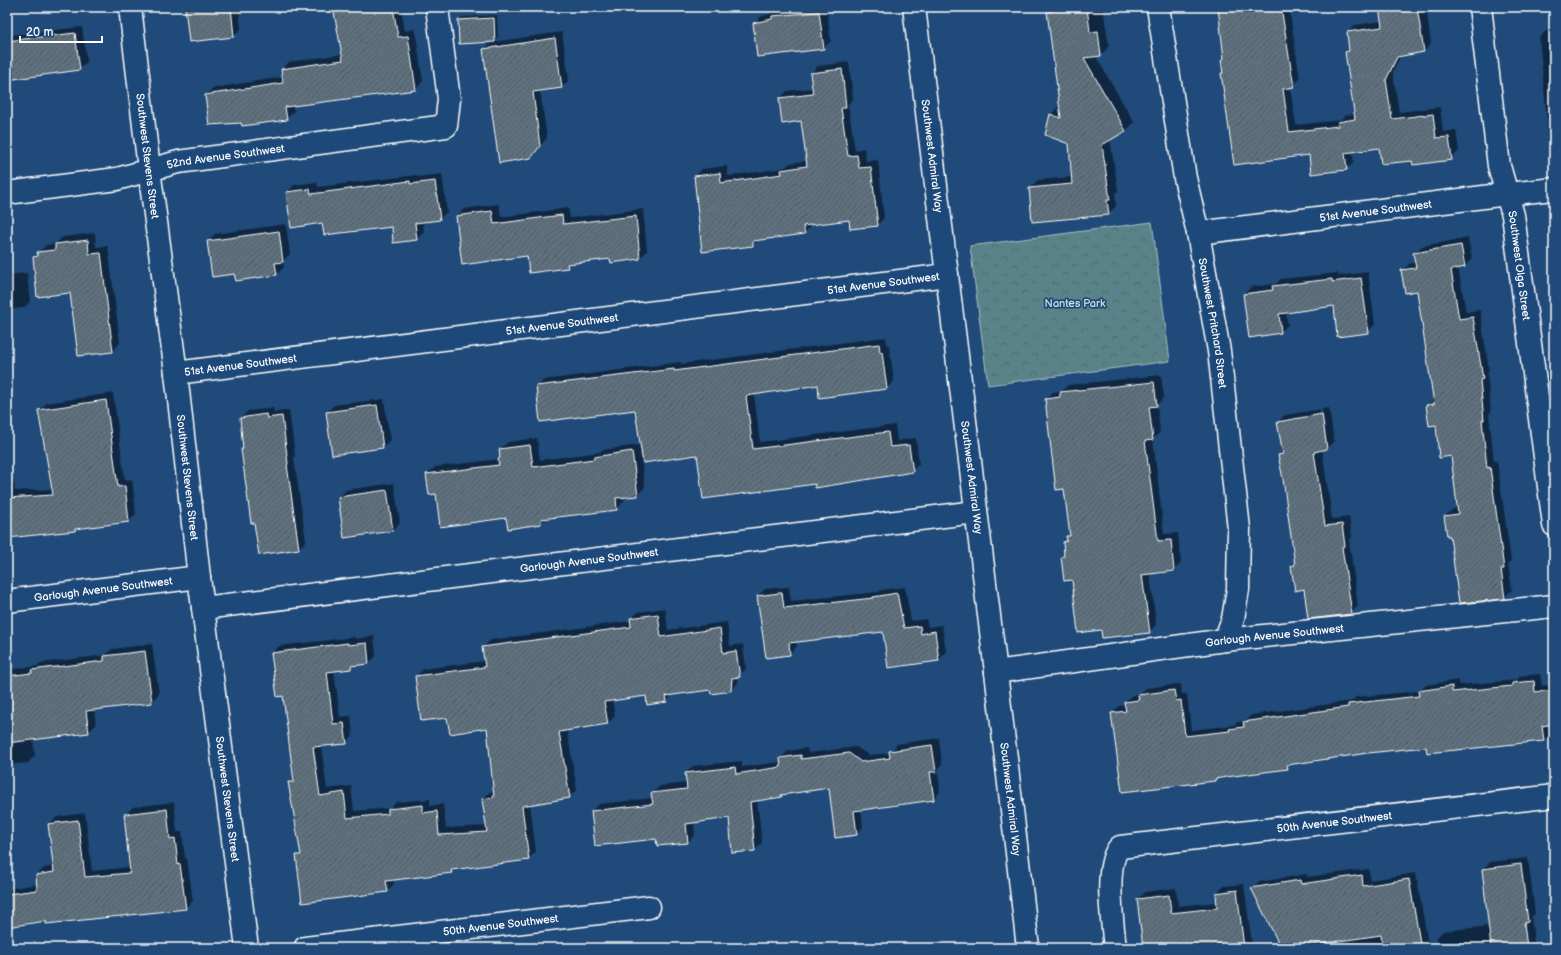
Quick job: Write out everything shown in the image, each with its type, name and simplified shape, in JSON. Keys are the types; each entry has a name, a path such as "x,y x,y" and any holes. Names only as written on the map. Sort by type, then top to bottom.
{"street":[{"name":"Southwest Stevens Street","path":"130,7 149,169 176,373 199,577 246,948"},
{"name":"52nd Avenue Southwest","path":"7,193 117,179 178,162 446,126 449,99 437,7"},
{"name":"Southwest Admiral Way","path":"914,7 996,672 1028,948"},
{"name":"Southwest Pritchard Street","path":"1158,7 1185,178 1198,233 1219,351 1239,529 1238,589 1233,619 1225,640"},
{"name":"Southwest Olga Street","path":"1480,7 1499,166 1514,222 1554,525"},
{"name":"51st Avenue Southwest","path":"1198,233 1554,189"},
{"name":"51st Avenue Southwest","path":"176,373 947,275"},
{"name":"Garlough Avenue Southwest","path":"203,608 976,512"},
{"name":"Garlough Avenue Southwest","path":"7,601 199,577"},
{"name":"Garlough Avenue Southwest","path":"996,672 1225,640 1554,606"},
{"name":"50th Avenue Southwest","path":"1115,948 1110,901 1114,857 1116,851 1120,847 1554,796"},
{"name":"50th Avenue Southwest","path":"305,948 649,907"}],"green space":[{"name":"Nantes Park","path":"1152,222 1170,361 988,385 970,246"}],"building":[{"path":"185,7 231,7 234,37 189,42"},
{"path":"333,7 393,7 398,37 408,36 416,90 285,107 287,120 242,126 241,123 209,125 205,95 283,83 281,69 343,60"},
{"path":"1063,7 1087,7 1090,32 1098,31 1101,56 1084,58 1126,131 1102,145 1110,200 1107,200 1109,215 1032,222 1029,188 1072,184 1069,144 1045,135 1050,114 1061,118 1047,12"},
{"path":"1218,7 1281,7 1294,87 1283,89 1289,132 1338,126 1338,122 1355,119 1345,52 1349,51 1347,32 1382,27 1379,7 1417,7 1424,52 1397,57 1386,80 1392,119 1433,114 1436,138 1449,137 1452,160 1413,165 1412,161 1381,164 1379,148 1345,153 1347,170 1311,174 1309,155 1234,165 1221,73 1223,73 1221,60 1224,59"},
{"path":"819,12 824,49 757,57 753,23 772,19 772,16"},
{"path":"494,18 495,42 459,44 458,20"},
{"path":"75,33 80,70 7,80 7,41"},
{"path":"555,38 562,88 533,92 540,146 531,158 499,163 483,49"},
{"path":"842,69 846,108 841,108 848,156 857,155 859,168 871,167 878,226 850,229 849,220 803,226 805,234 753,241 753,246 702,252 694,176 720,173 721,183 782,174 781,170 807,166 801,121 782,124 779,98 813,94 810,73"},
{"path":"410,181 410,184 435,181 440,220 415,223 417,240 393,243 392,227 324,235 322,223 291,228 286,192 310,189 311,194"},
{"path":"492,211 494,224 562,215 563,224 636,216 640,259 611,263 610,259 567,264 568,268 529,273 527,256 462,265 456,216"},
{"path":"279,231 283,262 275,263 277,275 236,281 234,274 212,277 207,241"},
{"path":"88,240 89,254 101,253 113,352 78,356 70,293 37,297 33,257 38,256 37,252 55,250 55,244"},
{"path":"1461,245 1465,267 1451,270 1459,319 1473,317 1483,379 1480,380 1487,468 1490,467 1504,569 1501,569 1505,599 1459,603 1450,536 1447,536 1444,516 1458,514 1451,456 1439,458 1436,425 1429,426 1426,405 1434,404 1417,291 1405,293 1401,270 1416,268 1413,253"},
{"path":"1361,278 1369,333 1337,337 1334,306 1279,314 1281,333 1249,338 1243,294 1273,290 1272,286 1332,279 1332,282"},
{"path":"879,344 880,352 882,352 887,389 819,398 818,385 746,396 753,449 888,432 890,447 909,445 913,472 815,488 815,484 703,499 697,455 643,463 635,410 540,422 536,386 674,369 674,371"},
{"path":"1154,382 1157,406 1149,407 1153,440 1145,441 1158,541 1171,540 1174,571 1142,575 1150,633 1102,638 1101,630 1078,633 1072,580 1064,581 1061,557 1064,556 1063,542 1067,541 1066,536 1070,536 1064,489 1056,490 1045,399 1060,397 1060,392"},
{"path":"106,400 118,487 125,486 129,522 75,529 75,531 7,538 7,498 53,495 38,410"},
{"path":"377,405 383,448 332,455 326,412"},
{"path":"266,414 267,418 282,416 287,465 299,549 259,555 254,523 251,523 241,449 243,449 240,418"},
{"path":"1322,414 1327,449 1314,452 1325,526 1342,524 1345,546 1342,547 1352,614 1308,619 1304,589 1295,591 1291,566 1295,565 1283,479 1278,455 1283,454 1277,422"},
{"path":"530,445 533,467 594,459 594,457 632,451 638,496 616,498 617,510 541,519 541,524 508,529 506,518 440,527 436,494 429,495 426,474 499,465 499,449"},
{"path":"387,490 393,531 344,538 338,497"},
{"path":"782,593 784,608 873,598 897,593 904,628 920,626 921,634 935,631 939,661 888,668 883,632 789,643 790,655 766,658 757,596"},
{"path":"658,614 661,637 720,628 723,653 736,651 740,677 732,678 731,691 711,694 710,690 666,696 667,702 647,705 646,696 604,702 608,724 559,732 570,798 522,806 529,860 451,870 452,873 386,881 388,892 302,903 296,855 301,855 288,782 294,782 283,696 277,697 271,653 348,643 348,645 367,643 369,664 351,666 351,669 327,672 333,724 344,723 347,744 313,747 320,796 344,792 347,818 388,814 388,809 423,805 423,813 437,811 439,835 487,832 482,799 494,797 487,728 450,734 447,718 421,721 415,676 485,667 482,647 631,627 630,618"},
{"path":"145,651 152,703 86,711 89,733 7,743 7,676 32,673 31,670 104,661 104,656"},
{"path":"1534,681 1535,692 1554,690 1554,724 1542,726 1544,741 1427,753 1426,747 1368,753 1287,765 1288,769 1226,777 1215,779 1215,781 1122,792 1111,713 1126,711 1124,702 1139,700 1138,695 1174,690 1176,701 1181,700 1185,736 1230,731 1229,729 1244,727 1243,722 1348,707 1348,704 1419,696 1418,691 1452,686 1452,692 1512,686 1512,683"},
{"path":"932,745 936,772 930,772 934,800 854,811 857,835 835,838 829,788 781,795 782,797 750,802 755,851 732,853 729,818 686,824 688,843 657,846 656,839 595,846 591,811 653,804 651,793 687,789 685,773 735,767 736,774 781,767 780,758 801,755 801,759 849,753 861,762 890,758 889,751"},
{"path":"167,809 170,839 175,838 186,909 46,924 46,921 7,927 7,894 37,890 36,875 54,872 48,824 78,820 85,877 130,873 124,814"},
{"path":"1521,864 1528,922 1524,923 1527,948 1491,948 1482,869"},
{"path":"1362,875 1363,886 1409,879 1421,948 1383,948 1381,935 1305,946 1305,948 1281,948 1251,888 1300,880 1301,884"},
{"path":"1237,890 1244,948 1143,948 1137,899 1169,895 1171,913 1217,908 1216,893"}]}
